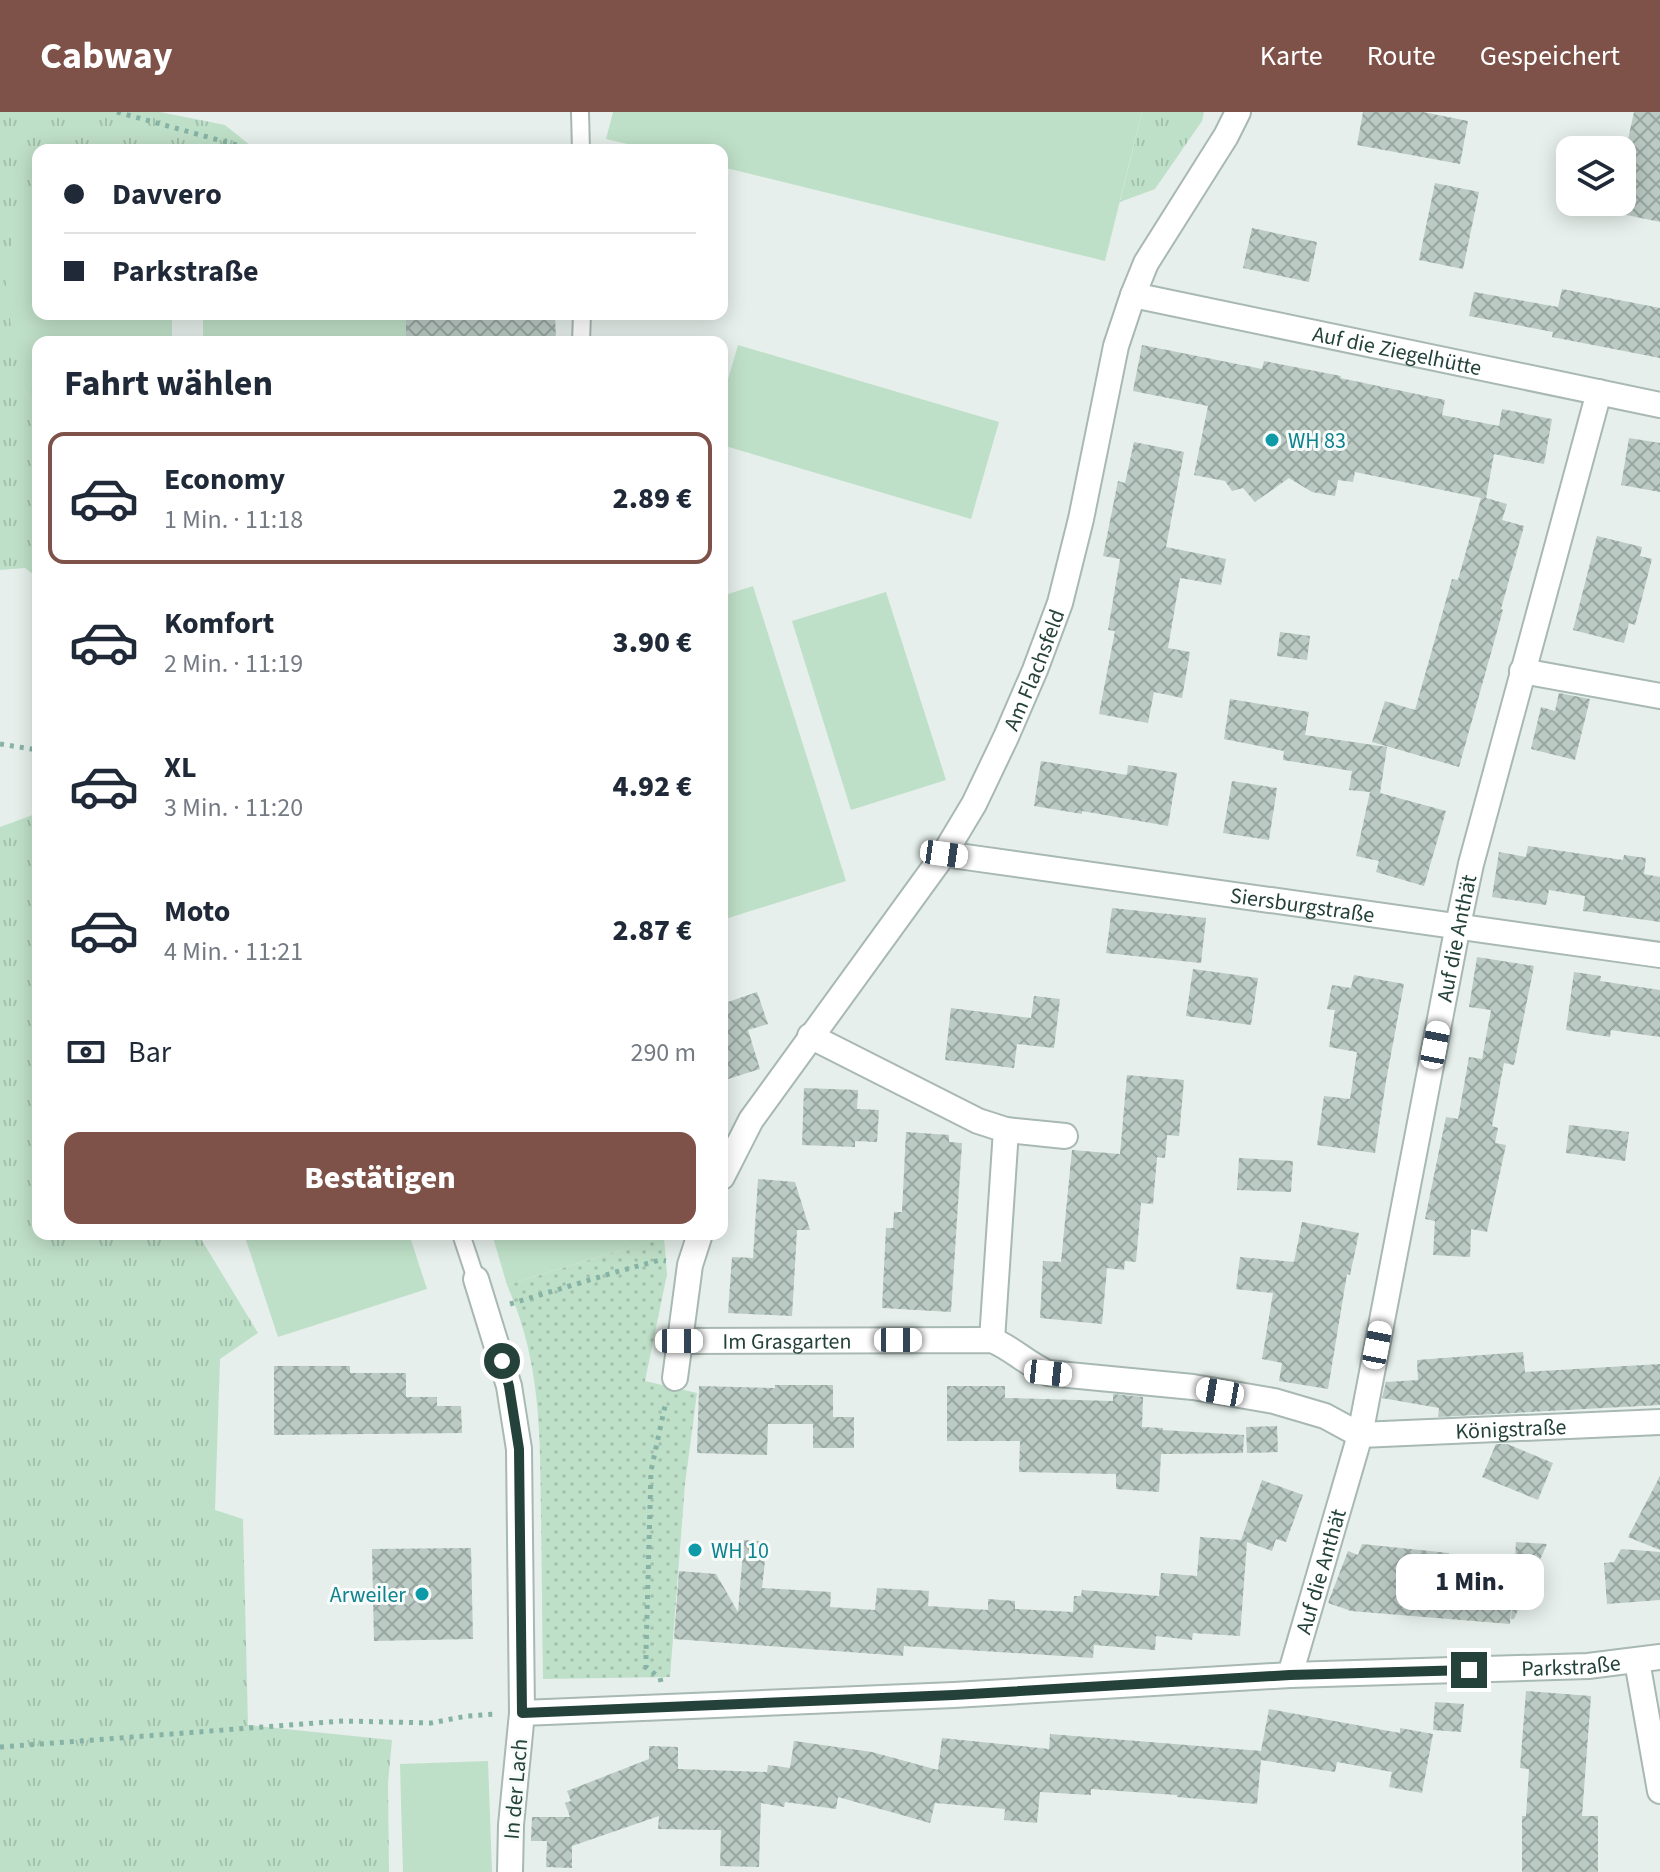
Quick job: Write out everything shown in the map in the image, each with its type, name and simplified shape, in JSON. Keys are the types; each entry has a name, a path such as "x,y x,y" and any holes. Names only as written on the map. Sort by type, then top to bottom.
{"street":[{"name":"Am Flachsfeld","path":"728,1165 751,1120 944,854 974,804 1035,670 1060,603 1081,519 1116,346 1133,295 1146,263 1238,112"},
{"name":"Auf die Ziegelhütte","path":"1133,295 1660,405"},
{"name":"Auf die Anthät","path":"1290,1675 1360,1435 1475,849 1599,392"},
{"path":"1522,671 1660,696"},
{"name":"Siersburgstraße","path":"944,854 1660,955"},
{"path":"810,1036 978,1121 1006,1130 1065,1136"},
{"path":"1006,1130 992,1340 1048,1373 1193,1387 1274,1401 1325,1416 1360,1435"},
{"path":"675,1378 690,1265 698,1240"},
{"name":"In der Lach","path":"476,1279 509,1386 519,1449 522,1713 511,1825 510,1872"},
{"name":"Im Grasgarten","path":"679,1341 992,1340"},
{"name":"Königstraße","path":"1360,1435 1660,1422"},
{"path":"1648,1659 1660,1791"},
{"name":"Parkstraße","path":"522,1713 954,1695 1290,1675 1588,1666 1648,1659"}],"lane":[{"path":"580,112 581,144"},
{"name":"In der Lach","path":"463,1240 476,1279"}],"path":[{"path":"117,112 233,144"},
{"path":"0,744 32,749"},
{"path":"516,1302 660,1260 690,1265"},
{"path":"663,1707 660,1678 646,1667 651,1471 664,1409 675,1378"},
{"path":"0,1747 343,1721 431,1723 467,1716 522,1713"}],"green space":[{"path":"0,112 160,112 225,125 249,144 32,144 32,278 23,387 32,405 32,573 25,568 0,570"},
{"path":"613,112 1142,112 1105,261 728,168 728,144 627,144 606,139"},
{"path":"1142,112 1204,112 1202,121 1155,189 1120,202"},
{"path":"32,211 32,320 172,320 172,336 32,336 32,405 23,387 13,345 6,284 14,230"},
{"path":"203,320 406,320 406,336 203,336"},
{"path":"738,345 999,422 971,519 728,447 728,379"},
{"path":"753,586 846,881 728,918 728,594"},
{"path":"886,592 946,780 851,810 792,621"},
{"path":"32,815 32,1240 202,1240 258,1333 220,1359 215,1510 243,1519 248,1725 392,1740 388,1783 389,1872 0,1872 0,827"},
{"path":"246,1240 411,1240 427,1289 278,1337"},
{"path":"494,1240 654,1240 507,1285"},
{"path":"654,1240 664,1240 667,1274 645,1381 697,1393 685,1484 670,1677 543,1679 540,1454 536,1398 527,1342 507,1285"},
{"path":"488,1761 492,1872 403,1872 400,1764"}],"building":[{"path":"1363,112 1423,112 1468,121 1460,164 1357,145"},
{"path":"1634,112 1660,112 1660,222 1632,216 1636,216 1636,136 1629,136"},
{"path":"1435,183 1479,192 1463,269 1419,260"},
{"path":"1252,228 1317,242 1309,282 1243,268"},
{"path":"1562,289 1660,308 1660,358 1552,337 1553,332 1469,316 1474,292 1558,307"},
{"path":"406,320 555,320 556,336 406,336"},
{"path":"1142,345 1262,369 1264,361 1341,376 1445,400 1442,415 1499,426 1502,409 1552,419 1544,464 1494,454 1486,498 1507,504 1502,520 1524,526 1459,767 1372,742 1385,701 1415,710 1452,579 1458,580 1481,498 1355,472 1353,482 1338,480 1335,496 1312,492 1289,478 1255,502 1243,488 1232,491 1225,481 1194,475 1208,406 1133,391"},
{"path":"1629,438 1660,443 1660,492 1621,485"},
{"path":"1134,442 1184,452 1166,547 1226,559 1221,585 1180,578 1168,648 1190,652 1182,698 1154,692 1148,723 1099,714 1115,631 1108,630 1120,559 1103,556 1118,481 1125,483"},
{"path":"1597,536 1642,547 1640,556 1652,559 1635,625 1629,623 1624,643 1573,630"},
{"path":"1280,632 1310,636 1307,660 1277,656"},
{"path":"1559,693 1590,699 1575,760 1531,749 1541,707 1555,711"},
{"path":"1230,699 1309,712 1305,735 1387,747 1380,793 1446,811 1424,886 1376,872 1379,861 1356,856 1370,792 1349,790 1352,771 1283,760 1284,751 1224,739"},
{"path":"1041,761 1127,775 1128,765 1177,773 1168,826 1034,806"},
{"path":"1232,781 1277,788 1269,840 1223,833"},
{"path":"1528,846 1623,860 1624,855 1646,858 1644,874 1660,877 1660,922 1583,911 1585,896 1549,890 1546,905 1492,897 1499,852 1526,857"},
{"path":"1112,908 1206,918 1201,963 1106,953"},
{"path":"1477,957 1534,966 1514,1065 1504,1063 1492,1126 1498,1128 1495,1143 1506,1145 1487,1232 1471,1229 1470,1257 1433,1255 1435,1221 1425,1219 1446,1117 1458,1119 1469,1057 1482,1059 1491,1010 1469,1007"},
{"path":"1193,969 1258,978 1251,1025 1186,1016"},
{"path":"1574,972 1601,976 1600,981 1660,990 1660,1037 1611,1030 1610,1037 1566,1030"},
{"path":"1354,975 1404,984 1375,1153 1317,1145 1324,1096 1350,1099 1357,1052 1329,1047 1335,1010 1327,1009 1332,985 1351,988"},
{"path":"757,992 768,1024 748,1030 760,1069 728,1079 728,1002"},
{"path":"1034,996 1060,999 1054,1048 1017,1044 1014,1068 945,1060 951,1008 1031,1018"},
{"path":"1127,1075 1184,1080 1179,1136 1167,1135 1165,1158 1157,1157 1153,1204 1141,1203 1136,1262 1125,1261 1124,1270 1107,1268 1102,1324 1040,1318 1043,1261 1061,1262 1072,1150 1120,1154"},
{"path":"804,1088 858,1090 857,1109 879,1110 877,1142 855,1141 855,1147 802,1145"},
{"path":"1569,1125 1629,1132 1625,1161 1566,1153"},
{"path":"906,1132 949,1135 949,1142 962,1143 951,1312 882,1308 886,1228 893,1228 894,1212 902,1212"},
{"path":"1239,1158 1293,1161 1291,1192 1237,1190"},
{"path":"758,1179 795,1182 810,1230 797,1230 792,1316 728,1313 732,1257 753,1258"},
{"path":"1302,1222 1359,1233 1350,1275 1347,1274 1328,1389 1279,1381 1282,1363 1262,1359 1273,1293 1236,1289 1240,1257 1294,1262"},
{"path":"1523,1352 1525,1372 1660,1364 1660,1405 1438,1417 1439,1408 1382,1398 1386,1382 1418,1380 1417,1360"},
{"path":"274,1366 350,1366 350,1373 406,1373 406,1397 437,1397 437,1406 461,1406 462,1433 274,1435"},
{"path":"775,1385 833,1385 833,1417 854,1417 854,1448 813,1448 813,1424 768,1424 767,1455 697,1453 699,1386 775,1388"},
{"path":"947,1386 1005,1386 1005,1398 1113,1401 1113,1394 1143,1397 1142,1427 1244,1435 1243,1453 1161,1454 1159,1492 1116,1489 1116,1474 1019,1472 1020,1441 947,1441"},
{"path":"1277,1426 1278,1452 1247,1453 1246,1427"},
{"path":"1496,1444 1507,1444 1553,1463 1538,1500 1482,1477"},
{"path":"1660,1476 1660,1550 1628,1537"},
{"path":"1262,1480 1303,1495 1286,1542 1276,1539 1272,1551 1247,1542 1240,1636 1193,1633 1192,1640 1156,1636 1155,1650 1094,1645 1093,1658 904,1646 903,1656 674,1639 679,1571 716,1574 738,1612 744,1540 767,1542 762,1588 831,1592 830,1607 875,1610 877,1588 929,1591 928,1606 988,1610 988,1599 1015,1601 1015,1609 1073,1612 1074,1596 1081,1596 1082,1590 1159,1596 1161,1573 1197,1576 1200,1537 1241,1540"},
{"path":"1516,1542 1547,1544 1514,1619 1511,1619"},
{"path":"1362,1544 1449,1553 1448,1561 1514,1565 1510,1624 1351,1611 1328,1603 1348,1551 1358,1555"},
{"name":"Arweiler","path":"471,1548 473,1639 374,1641 372,1549"},
{"path":"1621,1549 1660,1552 1660,1600 1607,1604 1604,1563 1614,1562"},
{"path":"1526,1691 1591,1696 1582,1816 1598,1816 1598,1872 1522,1872 1522,1816 1526,1816 1529,1769 1520,1768"},
{"path":"1435,1702 1464,1704 1461,1732 1433,1730"},
{"path":"1269,1709 1400,1733 1400,1728 1433,1734 1422,1793 1389,1787 1392,1772 1337,1762 1335,1772 1261,1760 1257,1804 1091,1789 1091,1795 1040,1792 1037,1823 1004,1820 1005,1809 935,1803 930,1823 838,1797 836,1809 785,1802 784,1807 761,1803 759,1867 720,1866 721,1830 658,1829 659,1816 572,1846 572,1868 546,1867 547,1841 531,1841 532,1817 570,1817 565,1803 571,1801 567,1791 649,1759 649,1746 678,1747 678,1769 767,1772 768,1765 790,1768 794,1741 872,1752 938,1770 942,1738 1049,1749 1050,1734 1261,1751"}],"place":[{"name":"WH 83","path":"1272,440"},
{"name":"WH 10","path":"695,1550"},
{"name":"Arweiler","path":"422,1594"}],"route":[{"path":"502,1361 519,1449 522,1713 954,1695 1290,1675 1469,1670"}]}
